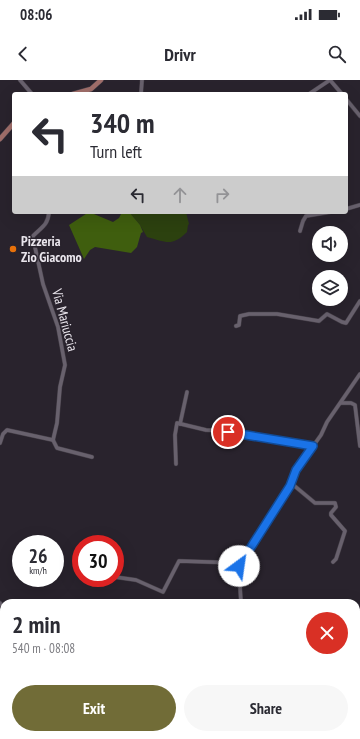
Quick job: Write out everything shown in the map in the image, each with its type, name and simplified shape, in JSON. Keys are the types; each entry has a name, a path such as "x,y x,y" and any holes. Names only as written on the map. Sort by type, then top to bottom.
{"main road":[{"path":"80,92 91,89 101,80"},
{"path":"0,139 12,125"}],"street":[{"path":"20,80 30,92"},
{"path":"141,92 142,80"},
{"path":"312,92 330,80 340,92"},
{"path":"348,101 358,111 360,116"},
{"path":"348,208 360,205"},
{"name":"Via Mariuccia","path":"49,214 49,219 46,224 33,236 33,238 43,284 58,327 65,365 60,387 57,423 53,440"},
{"path":"300,231 306,216 318,214"},
{"path":"236,326 239,325 240,316 249,314 277,314 319,322 327,314 346,323 360,300"},
{"path":"241,599 238,570 240,563 291,483 296,470 321,435 327,422 360,374"},
{"path":"180,424 187,392"},
{"path":"341,403 351,403 355,405 360,446"},
{"path":"176,464 175,435 177,423 206,430 223,431 313,446"},
{"path":"0,443 3,434 7,430 53,440 57,448 92,457"},
{"path":"291,483 315,502 336,503 336,507 331,515 345,531 336,559 333,562"},
{"path":"124,578 133,579 163,592 179,561 240,563"}],"green space":[{"path":"86,214 94,214 113,222 119,218 121,214 131,214 140,225 143,232 141,233 137,247 131,253 95,247 90,250 84,259 69,225"},
{"path":"131,214 186,214 189,224 187,232 182,237 168,242 147,237 140,225"}],"place":[{"name":"Pizzeria Zio Giacomo","path":"13,249"}],"route":[{"path":"228,432 313,446 296,470 290,486 239,566"}]}
